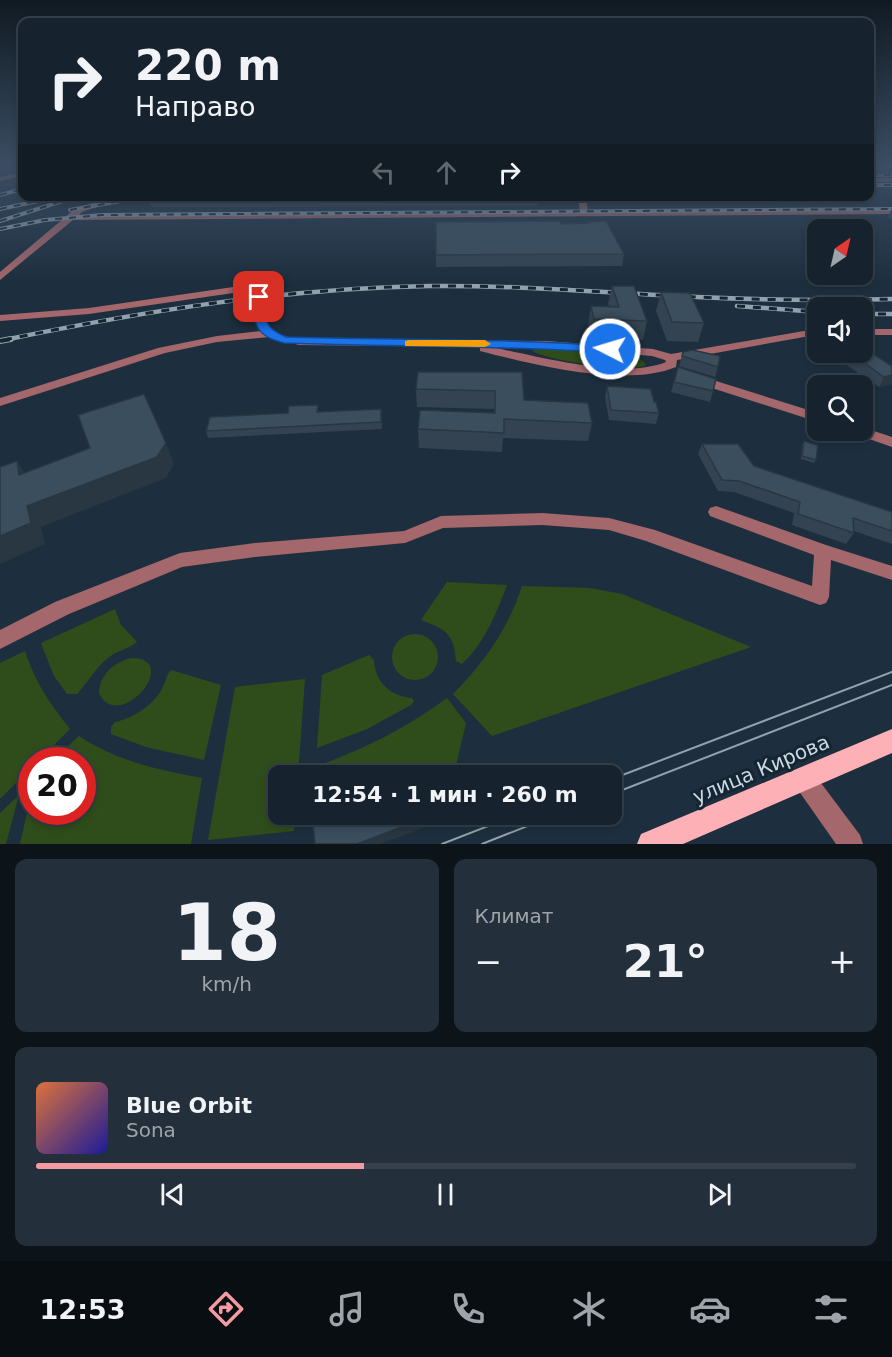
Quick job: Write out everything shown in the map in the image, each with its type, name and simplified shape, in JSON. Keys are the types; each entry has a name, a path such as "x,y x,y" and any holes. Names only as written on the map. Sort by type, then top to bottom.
{"main road":[{"name":"улица Кирова","path":"651,844 892,741"}],"lane":[{"path":"0,277 79,210 97,204"},
{"path":"583,204 584,213"},
{"path":"71,218 892,212"},
{"path":"0,318 89,311 247,288 254,290 259,297 259,319 269,333 284,340 431,344 522,343 653,353 669,363 807,414"},
{"path":"873,333 892,332"},
{"path":"0,402 162,350 217,339 269,333"},
{"path":"431,344 484,349 610,370 645,372 669,363 807,334"},
{"path":"546,344 574,340"},
{"path":"519,356 517,351 522,343"},
{"path":"873,435 892,442"},
{"path":"716,512 823,551 892,573"},
{"path":"0,640 62,608 180,560 255,550 405,537 441,522 542,519 609,524 649,535 820,597 823,551"},
{"path":"804,779 850,844"}],"green space":[{"path":"539,348 615,353 641,360 646,365 624,368 589,365 532,351"},
{"path":"447,582 507,585 483,637 462,664 456,661 453,644 447,633 421,620"},
{"path":"522,586 590,588 622,594 751,647 492,736 453,694 494,644 510,617"},
{"path":"115,609 121,625 137,642 107,659 77,694 67,694 54,676 41,643"},
{"path":"415,634 431,641 438,657 431,673 415,680 399,673 392,657 399,641"},
{"path":"25,651 44,692 70,729 52,747 18,747 18,781 0,799 0,663"},
{"path":"369,655 374,660 377,675 385,686 414,701 411,705 367,729 317,748 322,675"},
{"path":"131,658 146,661 151,669 149,680 142,691 131,700 119,705 108,704 99,693 102,680 113,666"},
{"path":"171,670 221,685 204,760 146,747 111,734 111,727 115,722 136,714 155,699"},
{"path":"305,679 299,765 268,765 268,825 294,825 294,831 208,840 235,687"},
{"path":"447,698 466,723 456,765 320,765 385,737"},
{"path":"79,736 123,758 170,772 202,778 191,844 20,844 24,825 96,825 96,747 67,747"},
{"path":"18,796 6,844 0,844 0,813"}],"building":[{"path":"560,221 561,224 606,221 624,254 436,255 436,222"},
{"path":"612,286 634,286 647,321 594,319 591,306 619,307"},
{"path":"661,292 690,293 704,323 672,322"},
{"path":"692,350 720,356 718,367 682,356 683,352"},
{"path":"873,354 892,366 892,375 884,377 864,363 873,363"},
{"path":"678,367 716,379 713,391 674,382"},
{"path":"418,372 522,372 524,400 588,403 592,423 504,419 504,433 418,429 420,410 495,413 495,391 416,389"},
{"path":"607,386 651,389 659,413 611,410"},
{"path":"144,394 166,443 157,457 27,506 31,523 0,536 0,467 17,461 19,475 90,448 78,415"},
{"path":"318,405 317,412 381,409 381,422 206,431 210,417 288,413 289,406"},
{"path":"804,441 818,445 816,460 802,456"},
{"path":"702,444 738,444 754,466 892,512 892,531 853,518 854,533 798,514 800,502 739,481 722,480"},
{"path":"313,825 407,825 357,844 315,844"}],"tram line":[{"path":"622,775 892,672"},
{"path":"622,790 892,685"},
{"path":"442,844 491,825"},
{"path":"482,844 530,825"}],"railway":[{"path":"0,209 22,204"},
{"path":"0,221 52,204"},
{"path":"70,210 102,204"},
{"path":"0,229 45,220 102,215 892,209"},
{"path":"4,340 216,303 269,296 376,288 497,287 746,299 892,299"},
{"path":"737,306 807,311"},
{"path":"873,314 892,314"},
{"path":"0,341 11,339"}],"slow traffic":[{"path":"409,344 485,344"}],"route":[{"path":"259,297 259,319 262,326 269,333 284,340 431,344 522,343 610,349"}]}
